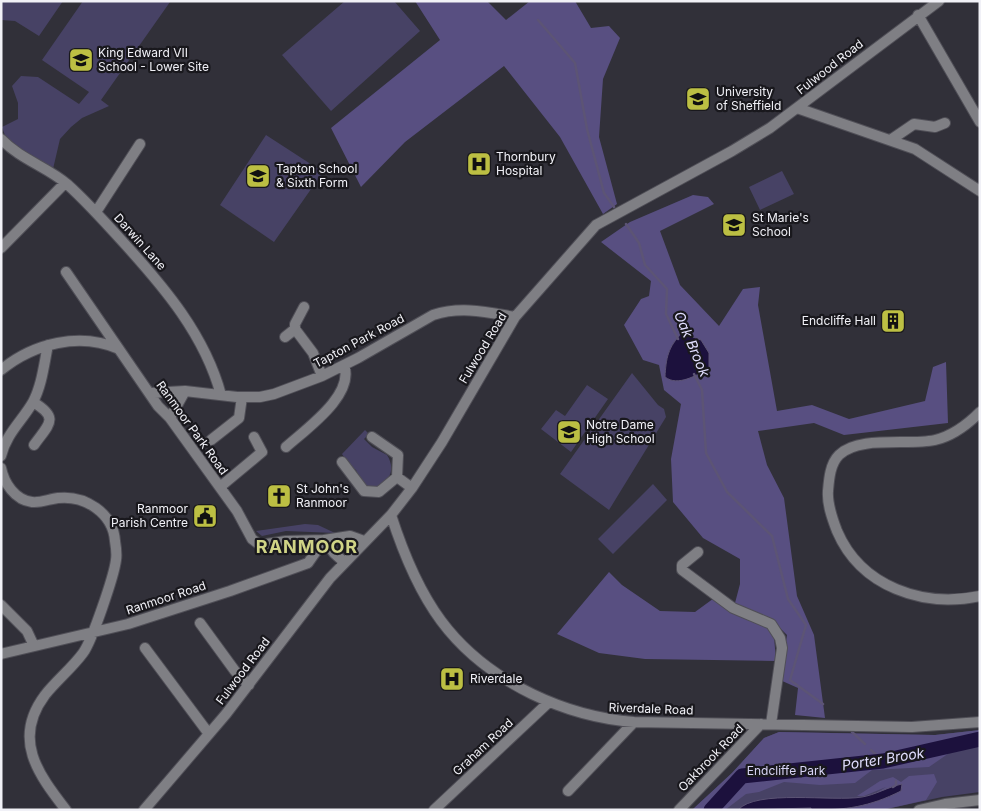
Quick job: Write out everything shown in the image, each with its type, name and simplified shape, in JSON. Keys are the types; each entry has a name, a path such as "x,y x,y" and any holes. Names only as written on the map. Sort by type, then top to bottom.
{"street":[{"name":"Fulwood Road","path":"144,810 209,734 344,562 391,515 412,488 442,442 515,317 596,225 732,151 797,108 939,1"},
{"path":"918,15 980,122"},
{"path":"797,108 892,139 915,149 980,191"},
{"path":"892,139 914,124 935,127 945,123"},
{"name":"Darwin Lane","path":"1,138 17,152 65,183 96,212 155,278 186,319 216,377 221,395"},
{"path":"96,212 140,144"},
{"path":"1,248 65,183"},
{"name":"Ranmoor Park Road","path":"66,272 150,393 238,511 256,544 324,540"},
{"path":"285,337 295,329 304,308"},
{"name":"Tapton Park Road","path":"150,393 185,391 242,397 274,394 322,376 433,315 449,310 479,310 515,317"},
{"path":"295,329 313,352 322,376"},
{"path":"1,370 25,354 48,345 82,341 109,345 119,349"},
{"path":"1,456 3,447 14,427 32,402 39,387 48,345"},
{"path":"286,447 332,406 346,380 344,365"},
{"path":"170,418 185,391"},
{"path":"211,440 239,418 242,397"},
{"path":"32,402 46,410 51,417 50,422 34,445"},
{"path":"976,597 931,600 900,592 871,574 854,560 842,542 832,520 827,498 830,474 835,460 848,448 865,444 935,440 966,425 980,412"},
{"path":"220,487 262,452 254,437"},
{"path":"342,462 364,491 380,492 397,477 398,455 372,438"},
{"path":"1,468 9,488 19,498 30,502 58,498 80,500 102,512 110,522 115,539 116,559 113,574 93,632 84,651 38,704 30,728 30,751 39,774 66,810"},
{"path":"397,477 412,488"},
{"name":"Riverdale Road","path":"391,515 412,572 435,612 451,634 484,666 510,683 549,702 603,720 634,722 912,727 980,722"},
{"path":"344,562 324,540 350,536 364,541"},
{"name":"Ranmoor Road","path":"1,654 93,632 230,591 308,563 324,540"},
{"path":"698,552 682,565 682,570 733,608 771,624 780,638 782,648 766,724"},
{"path":"1,606 27,631 34,646"},
{"path":"200,623 235,670 249,684"},
{"path":"145,648 209,734"},
{"name":"Graham Road","path":"434,810 549,702"},
{"path":"568,791 634,722"},
{"name":"Oakbrook Road","path":"679,810 766,724"},
{"path":"920,810 980,800"}],"green space":[{"path":"1,1 63,1 39,36 15,21 1,20"},
{"path":"83,1 170,2 101,100 109,106 82,118 60,139 53,169 7,141 2,127 18,119 18,103 12,86 21,76 38,77 79,104 89,92 42,60"},
{"path":"345,1 394,1 420,31 331,111 282,55"},
{"path":"415,1 487,1 506,20 530,1 575,1 591,28 609,26 620,38 603,79 599,137 617,204 603,214 560,137 504,66 405,142 361,187 331,128 440,40"},
{"path":"266,135 323,172 274,242 220,205"},
{"path":"782,171 794,194 760,210 749,187"},
{"path":"693,195 708,197 714,204 660,231 680,285 719,326 743,289 760,287 758,305 777,411 812,405 849,419 925,401 933,367 946,362 948,423 844,435 814,423 758,431 767,465 784,498 797,596 814,635 825,718 795,715 798,688 780,680 787,635 769,617 764,623 774,636 776,661 645,659 599,653 557,634 609,572 622,585 660,611 695,612 721,593 735,603 740,584 740,559 703,538 673,502 671,459 681,404 664,390 659,365 643,360 624,325 641,299 649,296 651,281 601,242 630,222"},
{"path":"632,373 658,405 664,409 666,417 609,510 560,474"},
{"path":"587,385 608,399 571,452 541,429 556,410 565,416"},
{"path":"365,430 369,434 364,439 372,447 387,455 391,467 391,473 385,482 368,489 360,480 356,470 350,466 342,454"},
{"path":"653,484 667,500 613,554 598,539"},
{"path":"305,524 318,525 335,533 286,531 262,536 256,531"},
{"name":"Endcliffe Park","path":"980,730 980,792 942,797 882,810 692,810 732,773 764,738 779,732 935,735"},
{"path":"980,730 980,746 952,751 929,767 872,770 855,783 820,785 784,782 759,792 746,794 725,810 692,810 732,773 764,738 779,732 935,735"},
{"path":"934,774 937,782 926,800 882,810 848,810 886,787 864,796 857,796 880,781 893,777 901,782 909,776"}],"water":[{"path":"682,333 701,340 709,353 709,369 687,379 670,380 665,377 667,358 674,343"},
{"path":"902,784 901,791 878,801 846,808 824,810 811,810 811,808 738,810 747,804 777,798 862,797"}],"waterway":[{"name":"Oak Brook","path":"538,20 575,63 587,129 604,193 614,207"},
{"name":"Oak Brook","path":"626,224 639,243 645,265 667,289 666,314 678,339"},
{"name":"Oak Brook","path":"694,374 702,390 706,453 727,492 772,536 788,599 806,625 790,680 823,704"},
{"name":"Oak Brook","path":"852,732 865,744"},
{"name":"Porter Brook","path":"711,810 742,776 883,761 980,739"},
{"name":"Oak Brook","path":"871,750 883,761"},
{"path":"893,787 896,785 896,781"}],"place":[{"name":"King Edward VII School - Lower Site","path":"81,60"},
{"name":"University of Sheffield","path":"698,99"},
{"name":"Thornbury Hospital","path":"479,164"},
{"name":"Tapton School & Sixth Form","path":"258,176"},
{"name":"St Marie's School","path":"734,225"},
{"name":"Endcliffe Hall","path":"893,321"},
{"name":"Notre Dame High School","path":"569,432"},
{"name":"St John's Ranmoor","path":"279,496"},
{"name":"Ranmoor Parish Centre","path":"205,516"},
{"name":"Riverdale","path":"452,679"}],"district":[{"name":"RANMOOR","path":"307,547"}]}
